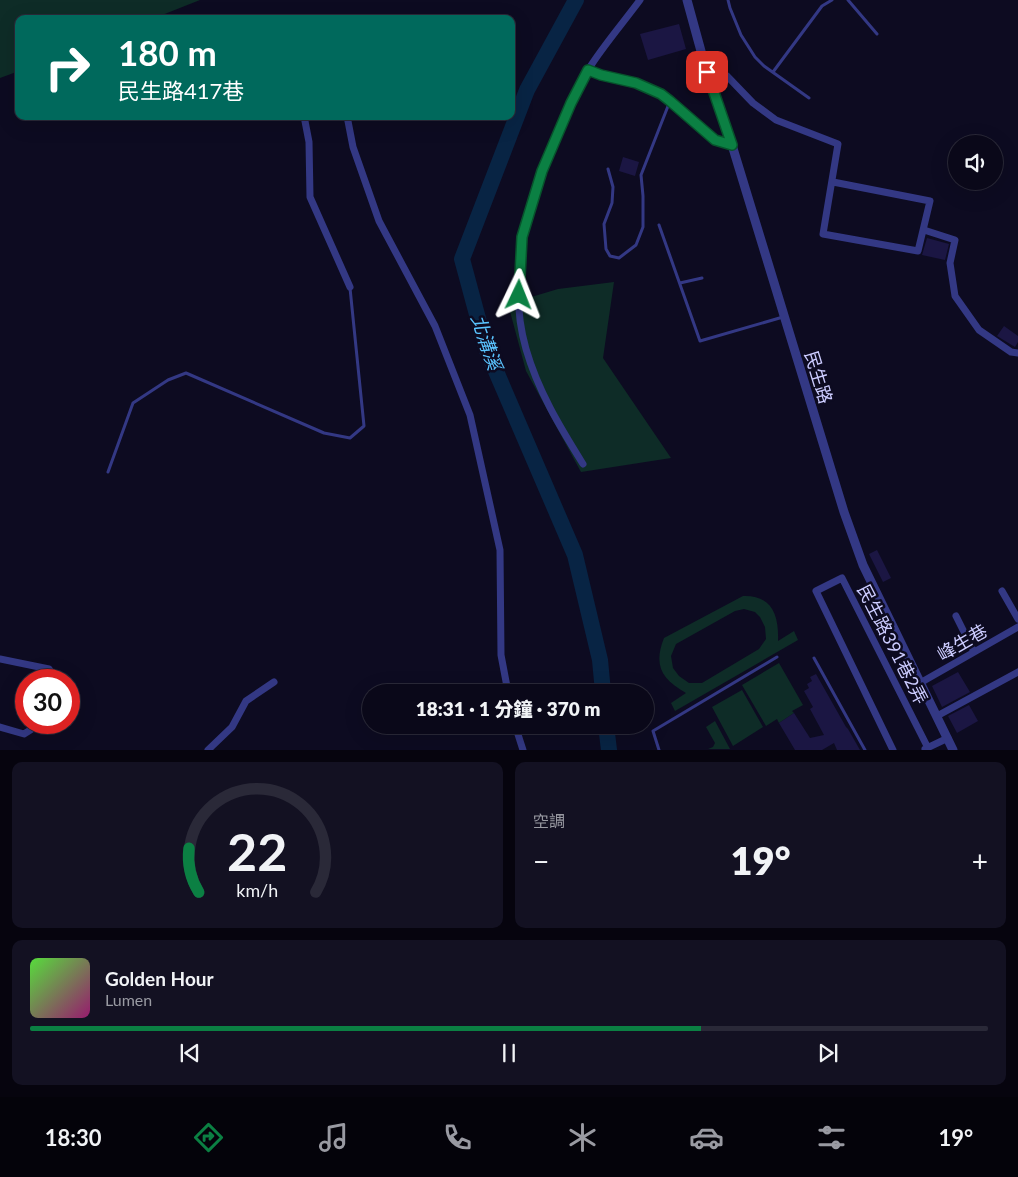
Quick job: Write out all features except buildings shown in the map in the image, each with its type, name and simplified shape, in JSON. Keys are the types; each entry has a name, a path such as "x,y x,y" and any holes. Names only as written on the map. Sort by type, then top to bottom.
{"street":[{"path":"584,464 557,423 536,380 526,347 519,313 522,237 542,171 571,103 588,70 640,0"},
{"name":"民生路","path":"688,0 707,72 732,145 844,512 863,565 953,750"},
{"path":"707,72 716,71 727,76 753,103 776,120 838,144 823,234 918,251 930,201 833,182"},
{"path":"305,120 308,142 310,197 350,287"},
{"path":"348,120 353,147 380,221 435,326 470,415 500,550 501,655 506,684"},
{"path":"924,230 955,240 950,262 955,296 978,330 1011,352 1018,353"},
{"name":"民生路391巷2弄","path":"893,750 816,591 842,578 926,749"},
{"path":"1002,591 1018,619"},
{"path":"956,616 974,652"},
{"name":"峰生巷","path":"920,683 1018,627"},
{"path":"0,659 49,669"},
{"path":"937,716 1018,672"},
{"path":"208,750 232,727 246,701 274,682"},
{"path":"0,727 15,731"},
{"path":"518,734 523,750"},
{"path":"926,749 948,738"}],"lane":[{"path":"728,0 742,35 755,57 764,66 809,98"},
{"path":"773,72 822,6 832,0"},
{"path":"848,0 877,34"},
{"path":"588,70 636,83 670,101 715,140 732,145"},
{"path":"608,168 613,187 612,203 604,224 606,249 610,256 619,258 636,245 643,227 641,175 670,101"},
{"path":"659,225 700,341 784,317"},
{"path":"680,283 702,278"},
{"path":"108,472 133,403 168,380 186,372 324,433 350,438 364,426 350,287"},
{"path":"659,750 654,731 778,657"},
{"path":"814,658 865,750"}],"green space":[{"path":"0,0 200,0 162,15 15,15 15,72 0,78"},
{"path":"614,282 603,358 671,458 581,472 526,371 508,304 558,289"},
{"path":"743,596 761,599 772,608 777,623 778,641 794,631 798,640 675,711 671,703 686,693 671,682 662,671 659,656 664,638","holes":["744,609 755,612 765,627 766,639 759,649 702,683 689,683 679,676 673,668 671,656 676,644 735,611"]},
{"path":"779,663 803,705 792,711 794,713 779,723 777,719 766,726 742,685"},
{"path":"742,690 763,727 733,746 712,707"},
{"path":"715,721 730,749 708,749 713,747 715,743 706,727"}],"waterway":[{"name":"北溝溪","path":"576,0 527,90 462,259 486,348 575,555 600,660 602,684"},
{"name":"北溝溪","path":"607,734 609,750"}],"route":[{"path":"519,295 522,237 542,171 571,103 588,70 636,83 661,94 715,140 732,145 707,72"}]}
